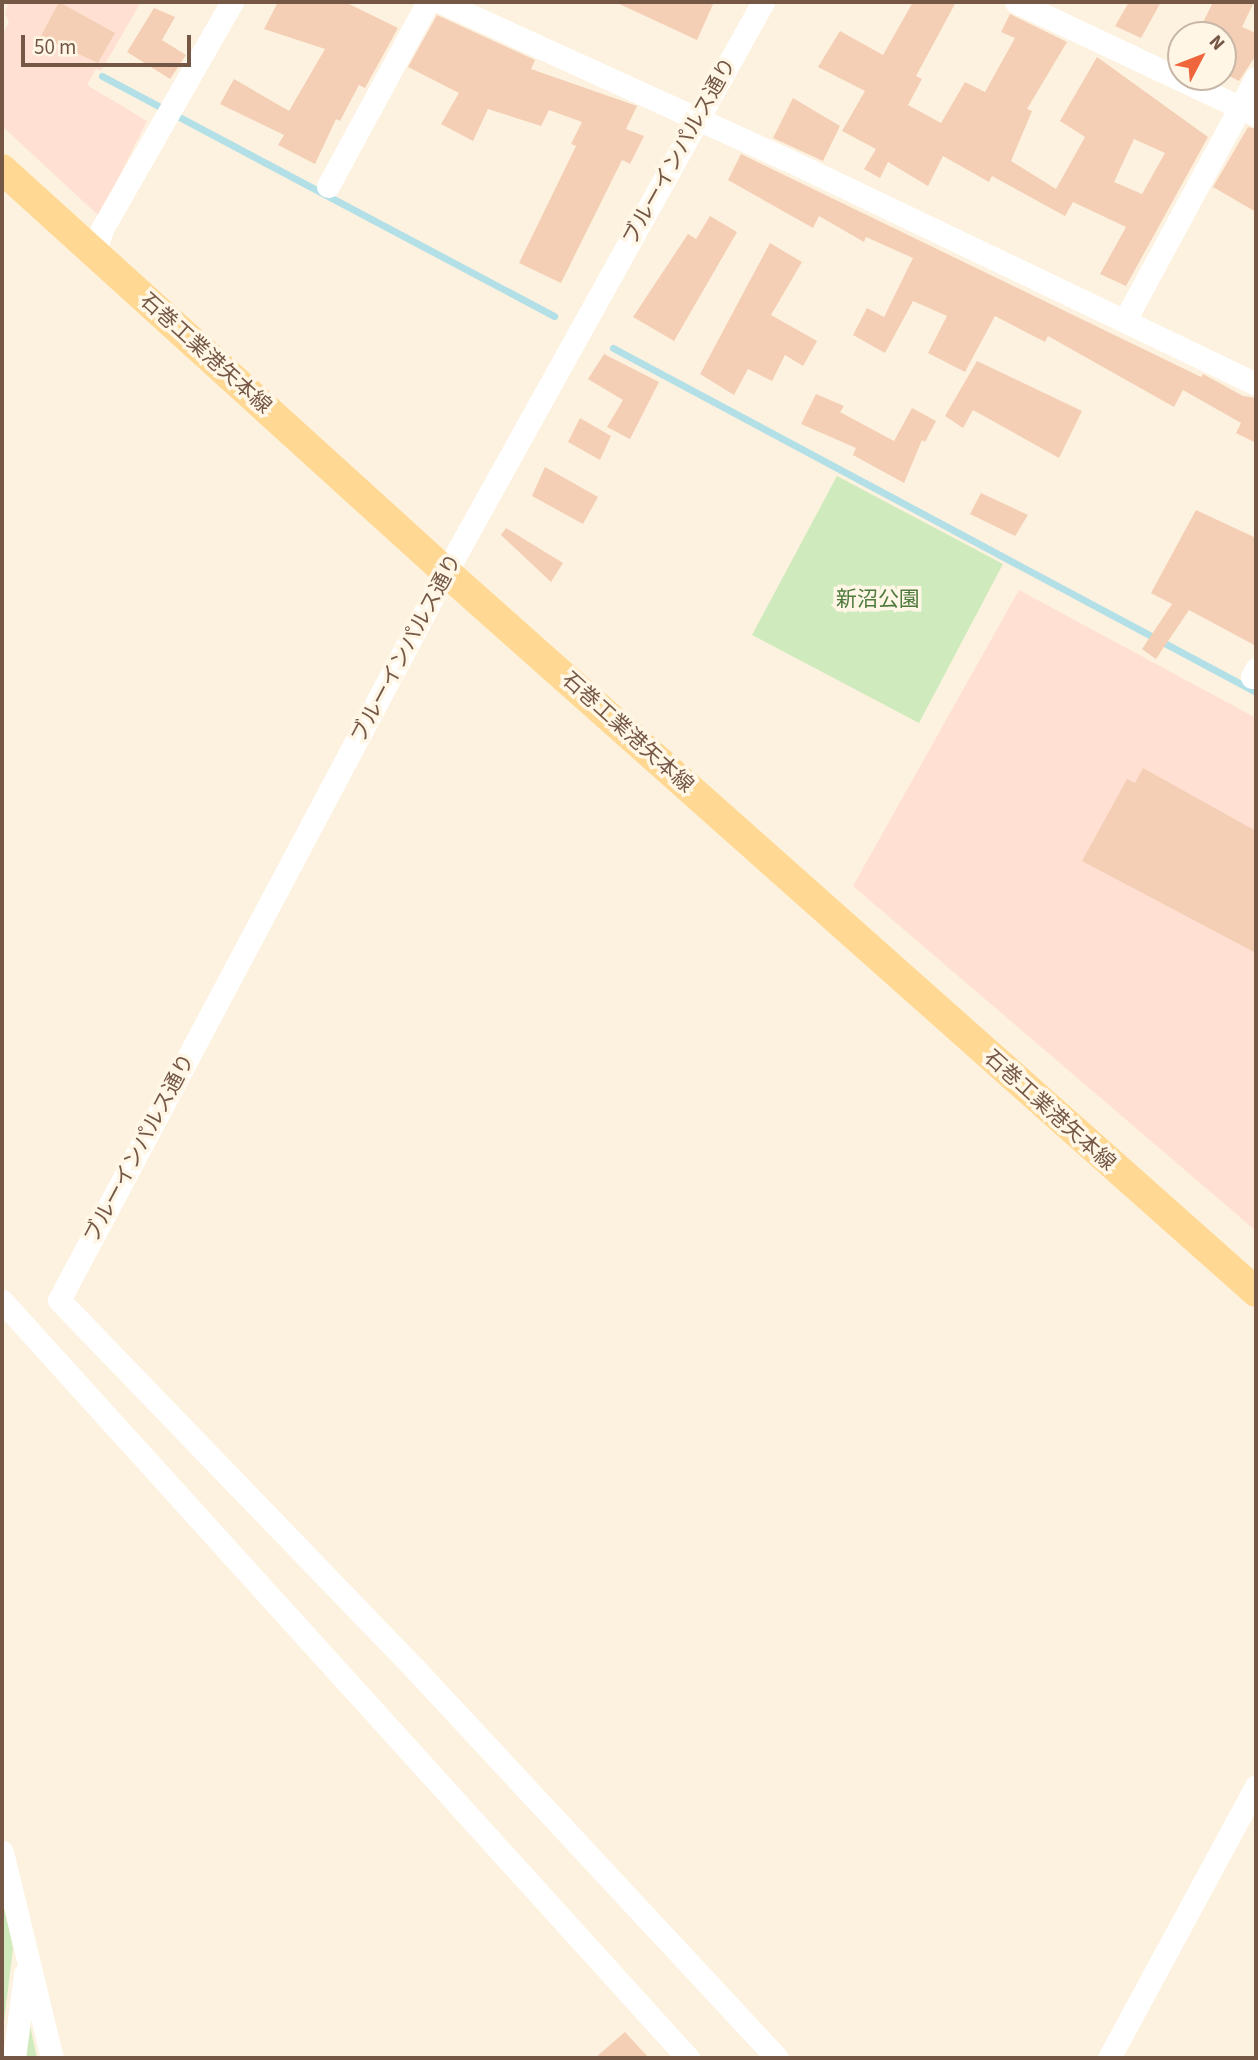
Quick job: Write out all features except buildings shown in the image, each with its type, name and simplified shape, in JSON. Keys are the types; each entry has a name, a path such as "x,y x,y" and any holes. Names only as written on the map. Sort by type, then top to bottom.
{"main road":[{"name":"石巻工業港矢本線","path":"2,169 446,572 1256,1292"}],"street":[{"path":"95,253 102,229 232,2"},
{"path":"328,186 428,2"},
{"path":"441,2 1125,320 1256,384"},
{"name":"ブルーインパルス通り","path":"764,2 696,119 446,572 59,1300 407,1661 778,2058"},
{"path":"1016,2 1248,112"},
{"path":"1125,320 1248,112 1256,78"},
{"path":"2,1301 688,2058"},
{"path":"1110,2058 1256,1786"},
{"path":"2,1852 27,1961 54,2058"},
{"path":"14,2058 27,1961"}],"shaded area":[{"path":"8,2 141,2 101,71 96,69 87,85 147,121 99,216 2,126 2,35 9,22 5,14"},
{"path":"1019,590 1256,718 1256,1231 853,886"}],"green space":[{"name":"新沼公園","path":"837,476 1003,564 919,723 752,635"},
{"path":"2,1898 13,1948 2,2038"},
{"path":"27,2012 37,2058 22,2058"}],"waterway":[{"path":"102,76 554,316"},
{"path":"613,348 1256,692"}]}
